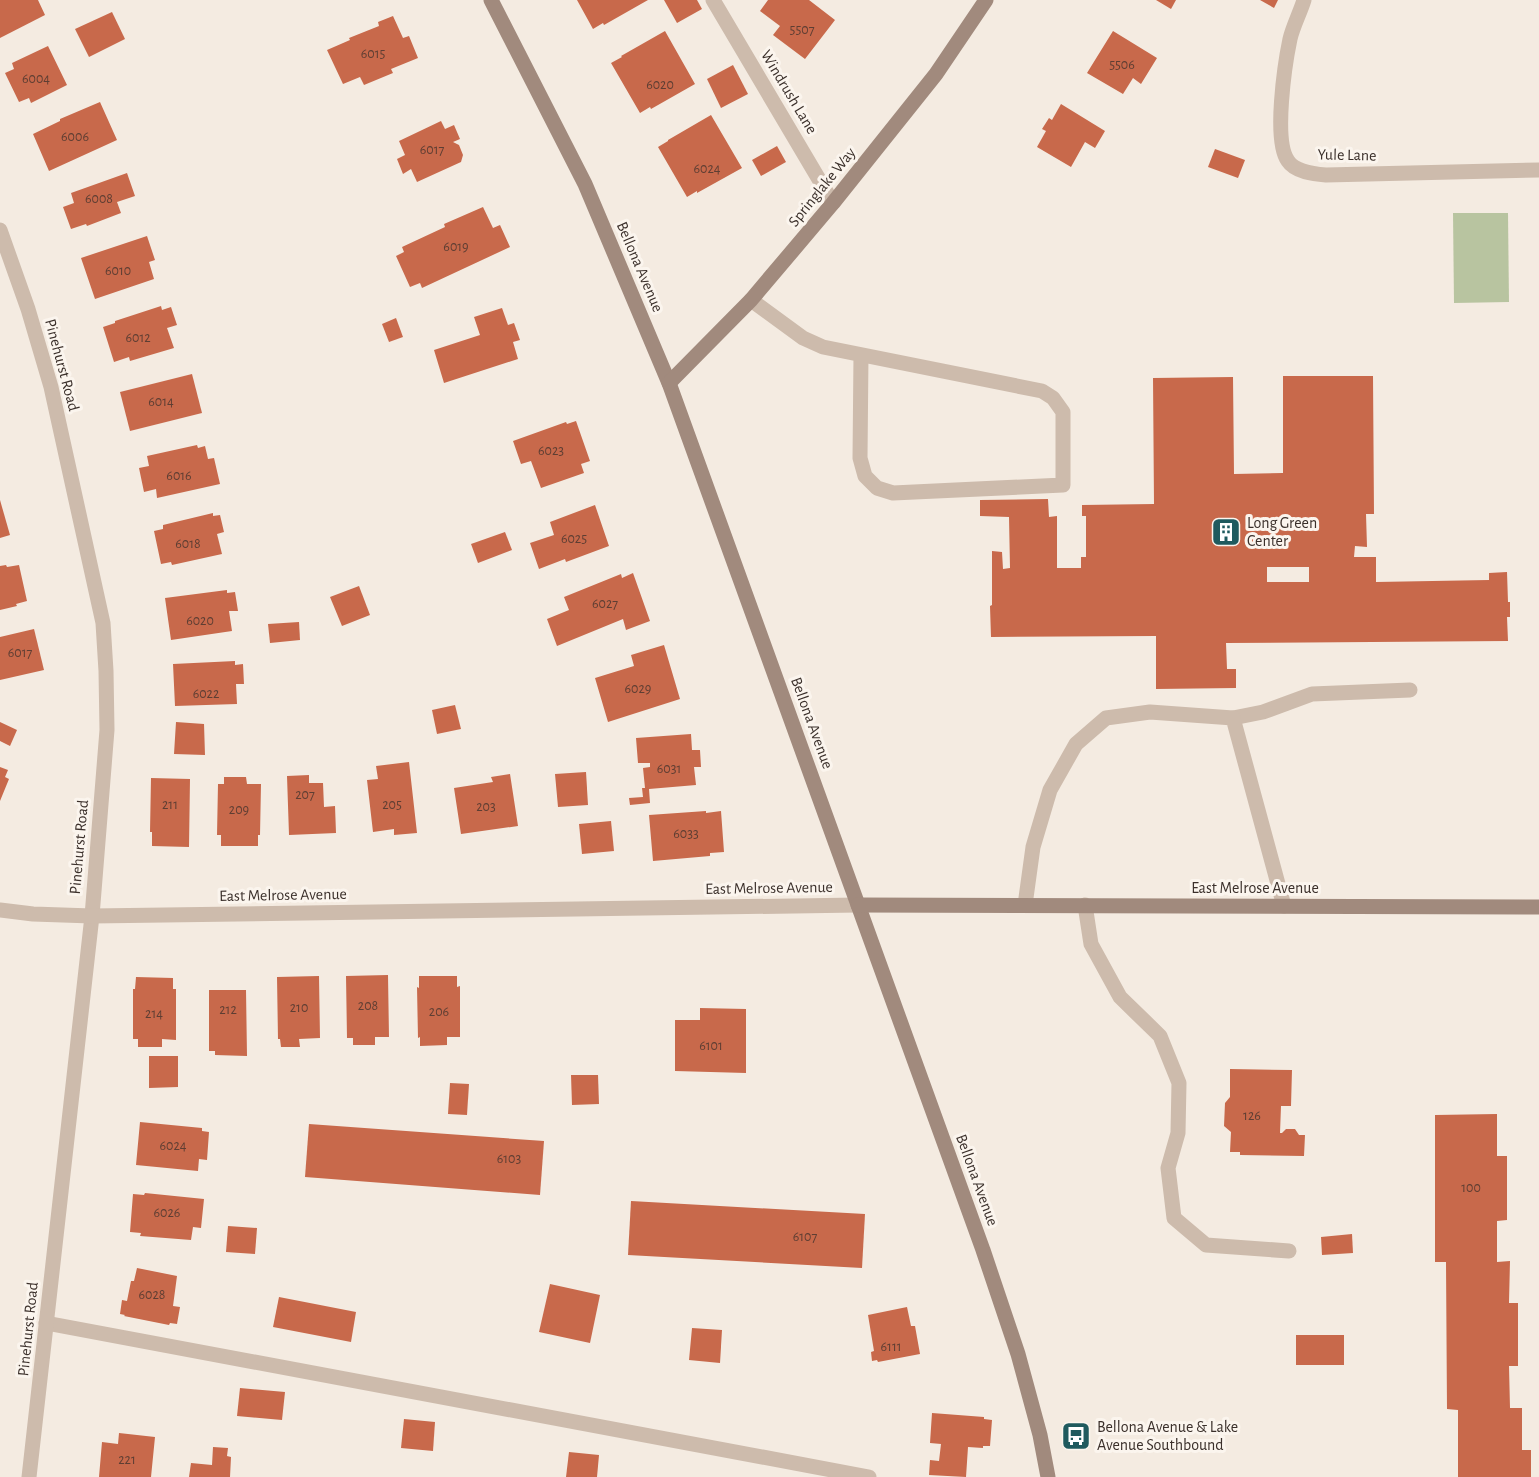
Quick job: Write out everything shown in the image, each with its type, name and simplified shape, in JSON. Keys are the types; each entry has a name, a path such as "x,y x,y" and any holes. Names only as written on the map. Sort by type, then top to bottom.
{"street":[{"name":"Bellona Avenue","path":"491,0 585,184 669,382 979,1239 1018,1353 1040,1435 1048,1477"},
{"name":"Windrush Lane","path":"713,0 833,203"},
{"name":"Springlake Way","path":"669,382 751,300 833,203 936,74 987,0"},
{"name":"Yule Lane","path":"1304,0 1291,37 1283,82 1281,124 1283,148 1288,162 1304,172 1326,175 1539,170"},
{"name":"Pinehurst Road","path":"0,230 28,309 51,387 103,623 106,671 107,730 92,916 29,1477"},
{"path":"751,300 802,338 823,347 1042,391 1053,398 1063,412 1063,485 893,493 877,488 865,476 860,458 861,355"},
{"path":"1025,905 1034,848 1050,790 1076,744 1106,718 1150,712 1233,718 1263,712 1312,694 1410,690"},
{"path":"1233,718 1284,906"},
{"name":"East Melrose Avenue","path":"0,910 33,914 92,916 858,905 1539,907"},
{"path":"1085,905 1091,944 1120,997 1161,1036 1179,1083 1178,1133 1168,1168 1174,1218 1206,1245 1289,1251"},
{"path":"46,1323 869,1477"}],"green space":[{"path":"1453,213 1508,213 1509,302 1454,303"}],"building":[{"path":"0,0 38,0 45,15 0,38"},
{"path":"577,0 648,0 593,29"},
{"path":"664,0 697,0 702,9 677,23"},
{"path":"768,0 809,0 835,20 805,59 773,35 780,26 760,11"},
{"path":"1156,0 1176,0 1171,9"},
{"path":"1260,0 1278,0 1274,8"},
{"path":"112,12 125,39 89,57 75,29"},
{"path":"393,16 403,38 409,36 418,58 391,69 393,73 364,85 360,77 343,84 327,50 379,26 378,22"},
{"path":"665,31 695,84 640,113 611,63"},
{"path":"1113,31 1157,58 1141,84 1133,78 1123,94 1087,73"},
{"path":"48,46 67,85 31,103 29,98 19,102 5,73 14,69 12,63"},
{"path":"733,65 748,94 721,108 707,79"},
{"path":"100,102 117,140 49,171 33,134 60,119"},
{"path":"1061,104 1105,131 1095,148 1085,142 1071,167 1037,147 1046,131 1042,129 1049,118 1052,120"},
{"path":"711,115 742,168 687,197 658,147"},
{"path":"441,121 445,129 454,125 460,139 453,142 459,145 463,155 461,162 417,182 411,169 403,174 397,159 405,155 399,141"},
{"path":"777,146 786,162 761,176 752,160"},
{"path":"1215,149 1245,160 1238,178 1208,167"},
{"path":"127,173 135,196 117,202 121,213 87,226 86,224 71,229 63,207 74,203 71,193"},
{"path":"483,207 493,228 500,225 510,247 422,288 420,283 410,287 396,256 404,252 402,247 445,227 444,224"},
{"path":"147,236 155,260 149,262 154,279 95,299 81,258"},
{"path":"161,306 162,310 171,307 177,325 167,328 174,348 130,361 129,357 114,362 103,327"},
{"path":"502,308 508,325 514,323 520,340 513,342 518,359 444,383 434,350 480,335 474,317"},
{"path":"396,318 403,337 389,342 382,324"},
{"path":"192,374 202,413 130,431 120,392"},
{"name":"Long Green Center","path":"1283,376 1373,376 1374,514 1366,514 1367,547 1355,546 1354,557 1376,557 1376,582 1489,580 1489,573 1507,572 1508,602 1510,602 1510,617 1507,617 1508,641 1226,643 1227,669 1236,669 1236,688 1156,689 1156,636 991,637 992,551 1002,552 1003,569 1010,568 1009,517 980,516 980,500 1048,499 1049,517 1057,516 1057,568 1081,568 1081,557 1086,557 1086,516 1082,516 1082,505 1154,504 1153,378 1233,377 1234,474 1283,473","holes":["1267,567 1309,567 1309,582 1267,582"]},
{"path":"576,421 590,461 581,464 584,473 541,488 531,461 521,464 513,441 566,422 567,424"},
{"path":"197,445 198,448 205,446 208,459 214,458 220,484 157,498 156,489 144,492 139,468 149,466 147,456"},
{"path":"0,500 10,535 0,538"},
{"path":"595,505 609,546 539,569 530,543 554,535 550,522"},
{"path":"213,513 213,516 220,515 224,532 217,534 222,554 172,565 171,562 161,564 154,531 163,529 163,525"},
{"path":"505,532 512,550 478,563 471,544"},
{"path":"6,565 7,567 19,565 27,601 0,610 0,566"},
{"path":"633,573 650,621 626,630 623,619 557,646 547,619 569,610 564,597 621,574 622,578"},
{"path":"359,586 370,615 342,626 330,597"},
{"path":"227,590 227,593 235,592 238,611 229,611 232,631 171,640 165,598"},
{"path":"299,622 300,640 270,643 268,624"},
{"path":"34,629 44,670 0,680 0,637"},
{"path":"664,645 680,699 608,722 595,678 634,666 631,655"},
{"path":"235,661 235,665 243,664 244,684 236,684 237,704 175,706 173,664"},
{"path":"455,705 461,729 437,734 432,710"},
{"path":"0,722 17,730 10,746 0,741"},
{"path":"176,722 204,724 205,755 174,754"},
{"path":"691,734 692,750 700,750 701,767 694,767 696,785 649,789 650,803 630,805 629,798 643,797 642,788 645,788 643,768 650,767 650,763 638,763 636,738"},
{"path":"409,762 417,833 394,835 394,829 373,832 367,780 378,779 376,766"},
{"path":"0,767 8,770 5,777 9,779 0,801"},
{"path":"586,772 588,805 558,807 555,774"},
{"path":"510,774 518,826 461,834 454,788 493,782 491,777"},
{"path":"309,775 309,783 323,783 324,807 335,806 336,833 289,835 287,776"},
{"path":"224,777 246,777 247,784 261,784 258,846 221,846 221,835 217,835 218,784 224,784"},
{"path":"151,778 190,779 189,847 152,846"},
{"path":"706,811 706,813 721,811 724,852 710,853 710,856 653,861 649,815"},
{"path":"611,821 614,851 582,854 579,824"},
{"path":"388,975 389,1037 375,1037 375,1045 353,1045 353,1038 347,1038 346,976"},
{"path":"319,976 320,1038 299,1039 300,1047 281,1047 280,1039 278,1039 277,977"},
{"path":"419,976 457,976 457,987 460,986 460,1037 447,1037 447,1045 420,1046 417,987 419,988"},
{"path":"136,977 173,978 173,989 176,989 176,1040 162,1039 162,1047 138,1047 138,1039 133,1039 133,989 135,989"},
{"path":"209,990 246,990 247,1056 215,1055 215,1051 209,1051"},
{"path":"700,1008 746,1009 746,1073 675,1071 675,1020 700,1020"},
{"path":"149,1056 178,1056 178,1087 149,1088"},
{"path":"1230,1069 1292,1070 1291,1106 1281,1106 1280,1133 1286,1129 1295,1129 1299,1135 1305,1135 1304,1156 1240,1155 1240,1152 1230,1152 1231,1132 1224,1126 1225,1103 1230,1097"},
{"path":"571,1075 598,1075 599,1104 572,1105"},
{"path":"450,1083 469,1084 467,1115 448,1114"},
{"path":"1497,1114 1497,1156 1507,1156 1507,1220 1497,1221 1497,1262 1510,1261 1509,1303 1518,1303 1518,1366 1509,1366 1510,1408 1522,1408 1522,1450 1531,1450 1531,1477 1458,1477 1458,1410 1447,1409 1446,1262 1435,1262 1435,1115"},
{"path":"140,1122 202,1128 202,1131 209,1132 207,1160 199,1159 198,1171 136,1165"},
{"path":"309,1124 544,1141 540,1195 305,1177"},
{"path":"145,1193 204,1199 201,1228 193,1227 191,1240 140,1236 141,1233 130,1232 133,1194 144,1195"},
{"path":"631,1201 865,1214 862,1268 628,1255"},
{"path":"228,1226 257,1228 255,1254 226,1252"},
{"path":"1352,1234 1353,1253 1322,1255 1321,1237"},
{"path":"137,1268 177,1276 173,1306 180,1307 177,1324 170,1323 169,1325 120,1314 122,1300 127,1301 131,1281 134,1281"},
{"path":"550,1284 600,1295 590,1343 539,1332"},
{"path":"279,1297 356,1312 351,1342 273,1327"},
{"path":"907,1307 911,1326 915,1326 920,1354 878,1362 877,1360 872,1361 871,1352 874,1351 868,1315"},
{"path":"692,1328 722,1330 720,1363 689,1360"},
{"path":"1296,1335 1344,1335 1344,1365 1296,1365"},
{"path":"240,1388 285,1392 282,1420 237,1416"},
{"path":"932,1413 984,1417 984,1419 992,1420 990,1446 968,1447 966,1477 929,1475 930,1460 939,1461 941,1444 930,1443"},
{"path":"404,1419 435,1422 433,1451 401,1448"},
{"path":"119,1433 155,1437 151,1477 99,1477 102,1442 118,1444"},
{"path":"213,1447 228,1448 227,1456 231,1457 230,1477 189,1477 191,1463 212,1465"},
{"path":"569,1452 599,1455 597,1477 566,1477"}],"place":[{"name":"Long Green Center","path":"1226,532"},
{"name":"Bellona Avenue & Lake Avenue Southbound","path":"1076,1436"}]}
